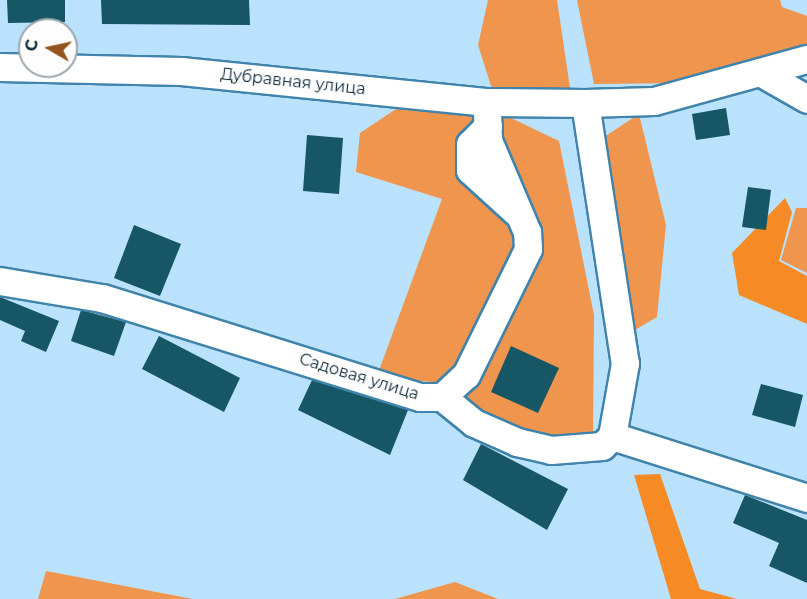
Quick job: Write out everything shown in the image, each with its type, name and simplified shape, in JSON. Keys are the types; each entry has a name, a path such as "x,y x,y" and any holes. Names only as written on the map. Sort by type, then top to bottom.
{"street":[{"name":"Дубравная улица","path":"0,67 181,71 487,114 585,103 654,101 807,59"},
{"path":"760,72 807,99"},
{"path":"585,103 625,363 612,436 807,498"},
{"path":"442,398 466,375 528,249 527,232 517,213 487,114"},
{"name":"Садовая улица","path":"0,280 102,298 420,397 442,398 474,423 517,442 552,450 602,446 612,436"}],"shaded area":[{"path":"488,0 557,0 570,88 492,89 478,45"},
{"path":"577,0 780,0 782,7 807,16 807,48 686,83 594,84"},
{"path":"396,109 509,117 559,141 594,315 593,437 528,439 430,382 377,376 442,199 356,172 360,133"},
{"path":"639,114 666,225 657,317 628,334 598,141"},
{"path":"785,198 792,212 779,261 807,276 807,324 739,295 732,253"},
{"path":"796,208 807,208 807,273 781,260"},
{"path":"660,474 700,589 737,599 671,599 634,475"},
{"path":"46,571 193,599 38,599"},
{"path":"455,582 498,599 395,599"}],"building":[{"path":"7,0 65,0 65,18 18,18 18,23 8,23"},
{"path":"101,0 249,0 250,25 102,24"},
{"path":"726,108 730,135 696,140 692,114"},
{"path":"307,135 343,138 339,194 303,191"},
{"path":"748,187 771,190 766,230 742,227"},
{"path":"134,225 181,244 160,296 114,278"},
{"path":"0,297 59,321 46,352 21,341 25,331 0,320"},
{"path":"81,310 126,322 114,356 71,341"},
{"path":"159,336 240,378 224,412 142,369"},
{"path":"511,346 559,368 538,413 491,392"},
{"path":"312,380 408,410 390,455 298,410"},
{"path":"761,384 803,395 795,427 752,415"},
{"path":"481,444 568,489 547,530 463,480"},
{"path":"745,495 807,520 807,583 769,566 779,543 733,523"}]}
